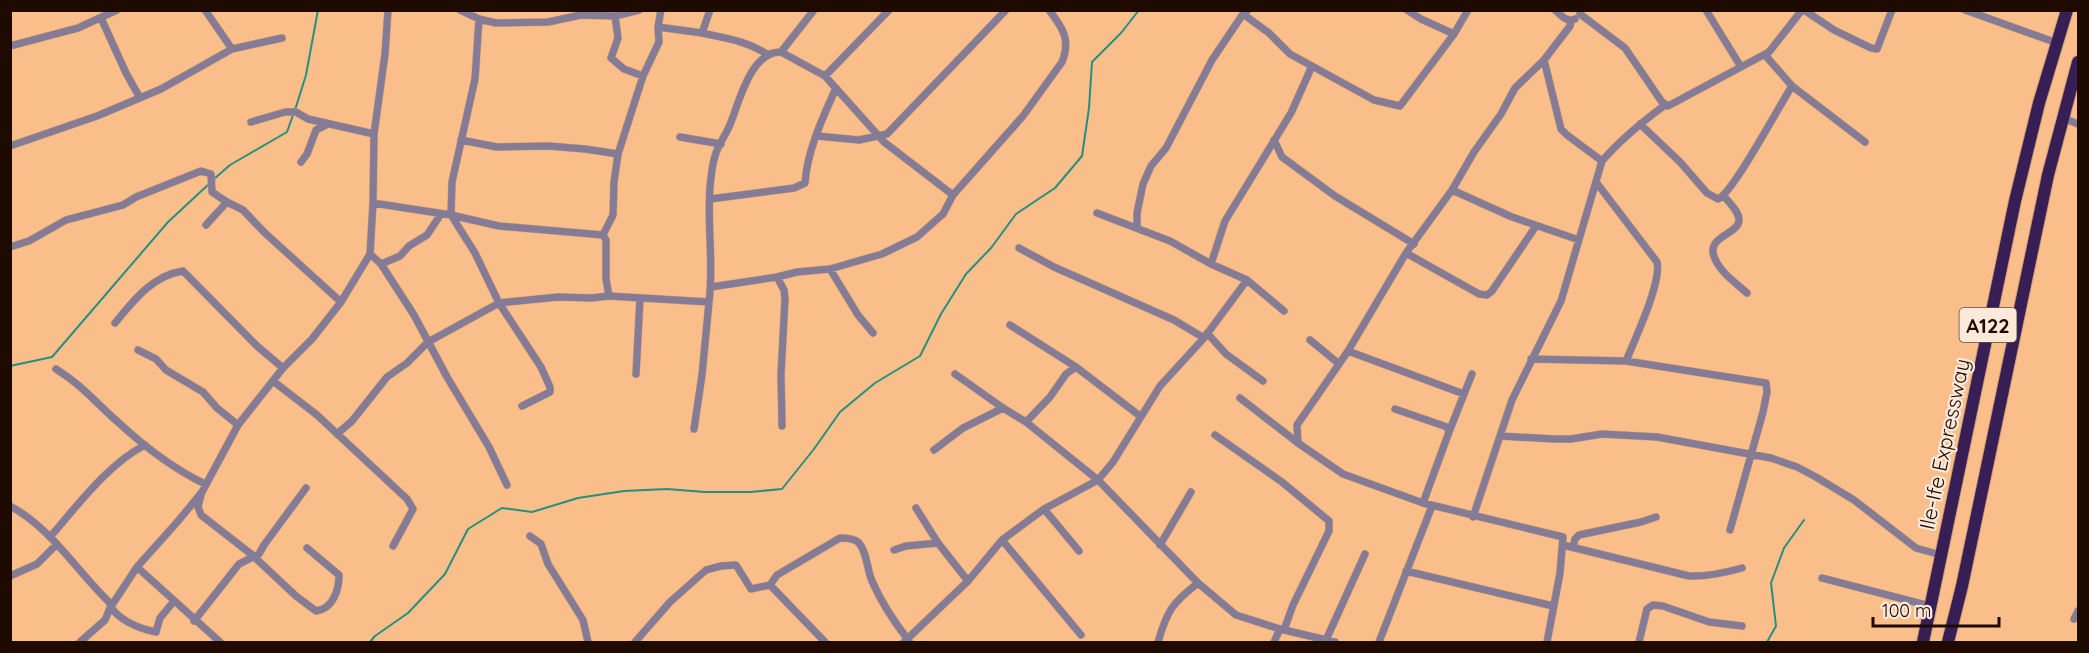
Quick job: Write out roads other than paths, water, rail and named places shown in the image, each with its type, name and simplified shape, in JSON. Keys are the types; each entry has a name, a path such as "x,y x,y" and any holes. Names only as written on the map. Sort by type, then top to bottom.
{"highway":[{"name":"Ile-Ife Expressway","path":"1923,642 2014,201 2039,102 2067,10"},
{"name":"A122","path":"1948,642 1962,586 2048,175 2079,62"}],"street":[{"path":"205,10 232,49"},
{"path":"80,642 105,620 110,608 137,567 179,520 203,488 221,460 238,425 283,368 312,339 341,302 370,254 374,134 385,54 388,10"},
{"path":"460,10 479,19 496,23 548,22 586,13 615,16 639,10"},
{"path":"603,235 613,215 618,154 643,76 659,42 657,27 661,10"},
{"path":"702,33 711,10"},
{"path":"825,76 889,10"},
{"path":"817,136 859,140 887,134 1006,10"},
{"path":"711,287 830,268 882,254 909,243 928,230 943,214 953,195 1023,116 1062,62 1065,54 1065,30 1049,10"},
{"path":"1407,10 1420,20 1454,34"},
{"path":"1137,228 1137,213 1143,184 1151,166 1166,148 1212,60 1246,12 1290,54 1374,100 1400,106 1454,34 1468,10"},
{"path":"1554,10 1571,21"},
{"path":"1298,443 1297,425 1348,351 1406,254 1452,190 1474,152 1507,106 1515,88 1544,60 1570,26 1571,21 1581,12 1625,48 1665,105 1671,106 1765,55 1803,10 1834,30 1877,49 1892,10"},
{"path":"1965,10 2056,43"},
{"path":"10,46 78,28 115,11"},
{"path":"694,429 711,287 710,199 715,156 729,129 748,77 768,55 781,52 812,11"},
{"path":"1710,12 1741,67"},
{"path":"615,16 618,38 611,58 624,69 643,76"},
{"path":"101,18 140,98"},
{"path":"479,19 475,79 452,182 451,215 475,253 499,303 541,367 550,387 550,392 522,406"},
{"path":"657,27 702,33 746,43 768,55"},
{"path":"10,146 161,89 232,49 282,38"},
{"path":"781,52 825,76 879,137 953,195"},
{"path":"1765,55 1792,86 1865,142"},
{"path":"1544,60 1561,129 1602,161"},
{"path":"1211,264 1225,222 1291,113 1312,66"},
{"path":"1640,124 1680,162 1707,193 1718,199 1724,196 1792,86"},
{"path":"710,199 794,188 805,183 806,171 817,136 836,88"},
{"path":"1473,517 1512,400 1561,301 1602,161 1617,144 1665,105"},
{"path":"251,122 285,111 296,112 308,119 374,134"},
{"path":"2063,118 2079,124"},
{"path":"301,162 307,154 316,130 327,124"},
{"path":"680,137 721,144"},
{"path":"461,140 497,147 548,146 618,154"},
{"path":"1274,140 1282,157 1335,196 1414,244"},
{"path":"10,247 28,241 66,220 123,205 136,197 201,171 211,174 212,192 243,210 341,302"},
{"path":"1596,182 1657,262 1659,268 1651,298 1626,361"},
{"path":"1452,190 1536,226 1579,240"},
{"path":"1724,196 1737,212 1739,221 1716,241 1712,252 1722,269 1747,293"},
{"path":"206,225 227,202"},
{"path":"373,203 451,215 499,226 603,235"},
{"path":"1096,213 1183,247 1211,264 1248,280 1284,311"},
{"path":"381,264 400,256 409,246 427,235 441,214"},
{"path":"1406,254 1479,294 1487,295 1536,226"},
{"path":"603,235 606,240 606,279 609,296"},
{"path":"1019,248 1054,267 1205,335 1226,354 1263,381"},
{"path":"370,254 381,264 414,315 447,377 489,447 507,485"},
{"path":"830,268 858,315 873,333"},
{"path":"115,323 141,292 171,273 183,271 257,346 283,368"},
{"path":"777,277 784,290 785,299 781,374 782,426"},
{"path":"635,642 670,602 706,570 736,565 751,589 770,585 777,574 840,538 847,537 858,542 872,581 907,641 968,581 1002,540 1044,509 1098,480 1113,462 1160,386 1205,335 1248,280"},
{"path":"337,434 352,421 387,377 407,363 428,342 499,303 558,297 609,296 709,302"},
{"path":"636,374 640,298"},
{"path":"1010,325 1076,367 1140,416"},
{"path":"1310,340 1338,363"},
{"path":"138,350 156,359 166,370 203,392 217,408 238,425"},
{"path":"1348,351 1464,394"},
{"path":"1531,359 1626,361 1766,383 1767,392 1730,530"},
{"path":"1026,422 1050,397 1066,374 1076,367"},
{"path":"56,369 76,382 145,445 203,488"},
{"path":"955,374 1026,422 1098,480 1198,583 1236,615 1335,642"},
{"path":"1424,503 1472,374"},
{"path":"273,381 337,434 407,499 413,509 393,546"},
{"path":"1240,398 1343,474 1432,506 1563,537 1547,642"},
{"path":"934,450 963,428 1003,408"},
{"path":"1395,409 1447,427 1449,432"},
{"path":"1500,436 1554,439 1602,434 1657,437 1750,453 1797,467 1816,477 1854,500 1916,548 1941,555"},
{"path":"1215,435 1282,482 1329,521 1329,531 1274,642"},
{"path":"50,537 94,487 132,452 145,445"},
{"path":"203,488 198,507 201,515 255,557 296,596 316,611 324,610 330,605 339,586 339,575 307,548"},
{"path":"194,621 239,564 259,555 306,488"},
{"path":"1160,545 1191,492"},
{"path":"10,506 29,516 57,544 109,602 110,608 123,620 156,632 160,618 174,601"},
{"path":"1380,642 1432,506"},
{"path":"916,508 938,543 968,581"},
{"path":"1044,509 1079,551"},
{"path":"1573,547 1579,535 1656,517"},
{"path":"530,536 541,544 548,564 583,620 588,642"},
{"path":"1002,540 1081,635"},
{"path":"894,550 906,546 938,543"},
{"path":"10,576 37,564 57,544"},
{"path":"1563,545 1689,576 1723,574 1742,568"},
{"path":"1326,640 1365,554"},
{"path":"137,567 194,621 220,642"},
{"path":"1406,571 1553,606"},
{"path":"1822,578 1930,606"},
{"path":"1158,642 1163,624 1176,600 1198,583"},
{"path":"770,585 825,642"},
{"path":"1639,642 1647,609 1653,605 1663,606 1709,622 1742,626"},
{"path":"2074,619 2079,611"}],"waterway":[{"path":"295,110 306,75 318,10"},
{"path":"370,642 408,613 445,574 468,529 502,508 532,512 578,498 624,491 667,489 750,492 782,489 840,412 875,383 920,356 941,314 966,274 991,248 1016,214 1055,188 1082,156 1089,108 1092,62 1121,33 1139,10"},
{"path":"214,179 230,165 287,132 293,115"},
{"path":"10,366 52,357 168,222 210,183"},
{"path":"1767,642 1776,626 1771,583 1784,548 1804,520"}]}
